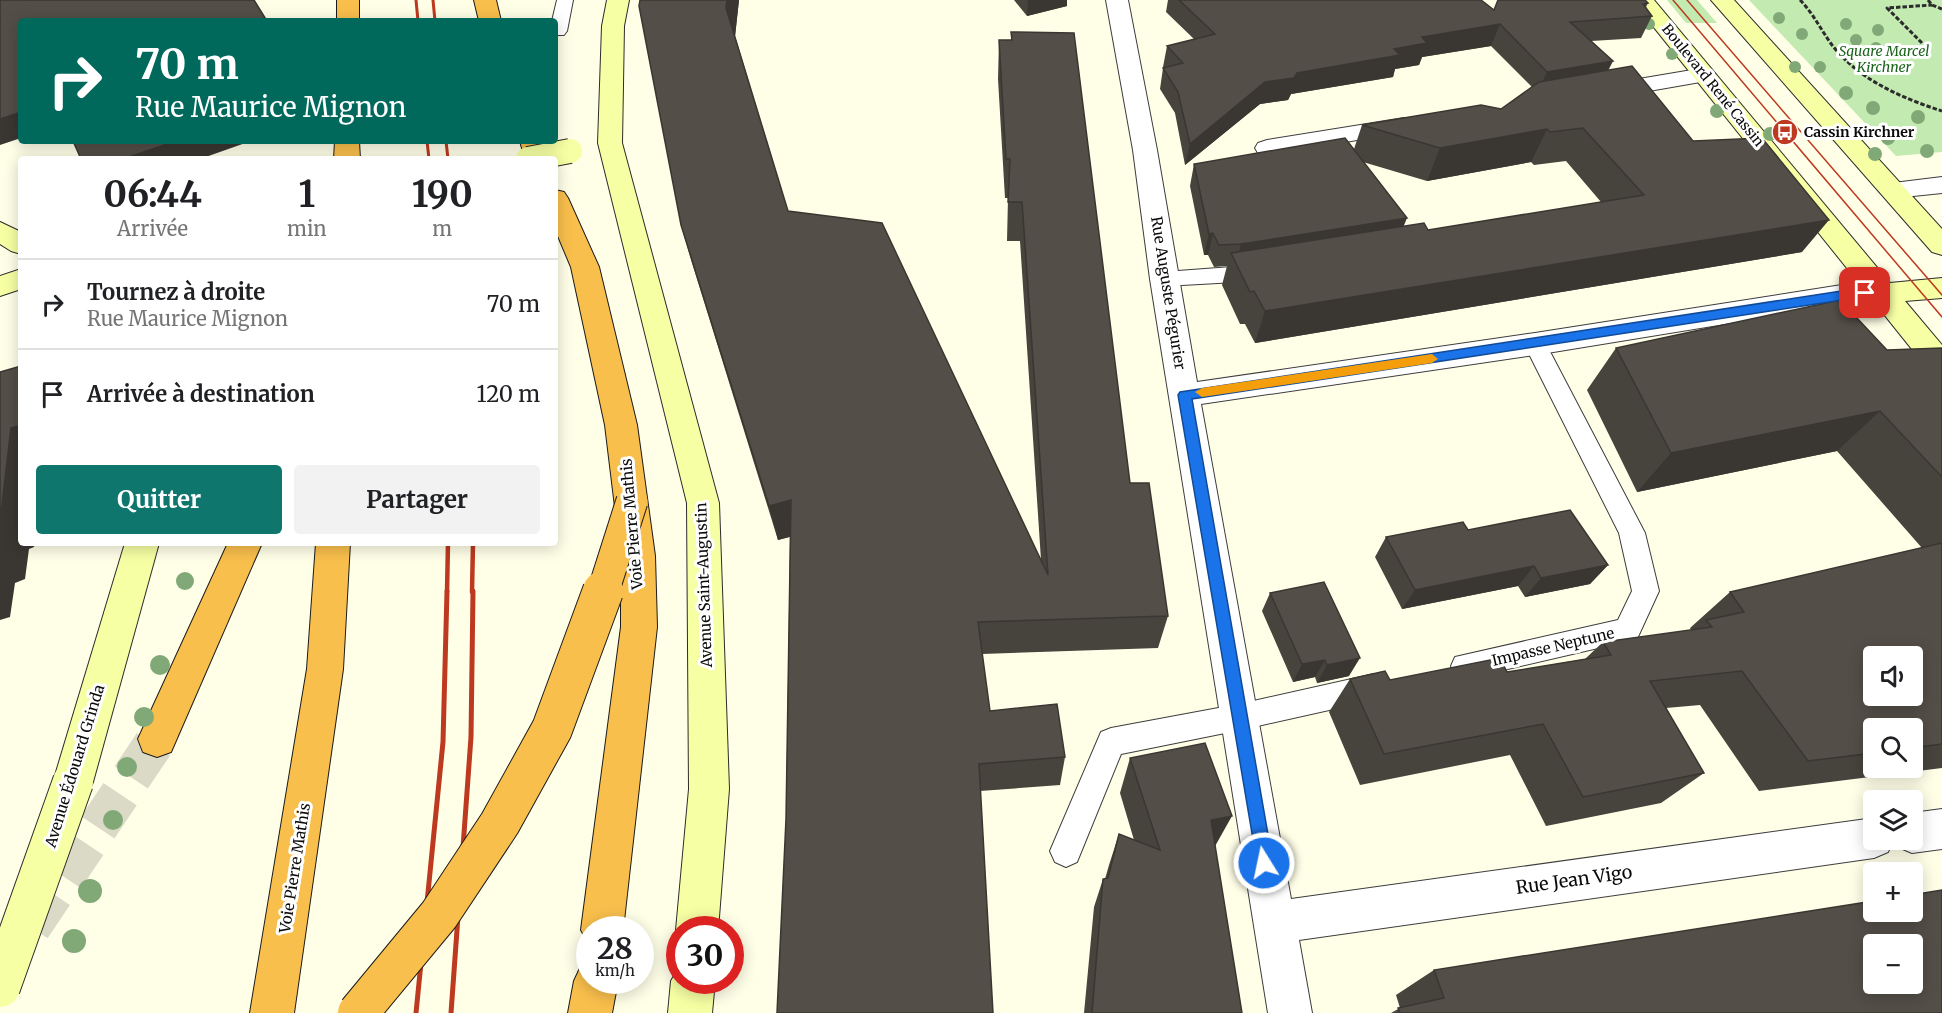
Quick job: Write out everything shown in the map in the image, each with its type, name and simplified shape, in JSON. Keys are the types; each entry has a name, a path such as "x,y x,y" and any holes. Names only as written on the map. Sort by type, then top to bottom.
{"highway":[{"path":"348,0 348,18"},
{"path":"485,0 489,18"},
{"name":"Voie Pierre Mathis","path":"558,205 585,267 621,425 638,556 639,627 604,916"},
{"path":"358,1013 439,915 500,823 552,729 596,614 632,501"},
{"path":"157,739 244,546"},
{"name":"Voie Pierre Mathis","path":"272,1013 325,669 333,546"},
{"path":"591,1013 594,994"}],"main road":[{"name":"Avenue Saint-Augustin","path":"618,0 613,26 610,143 703,503 709,789 698,916"},
{"name":"Boulevard René Cassin","path":"1644,0 1942,365"},
{"path":"1722,0 1942,246"},
{"path":"544,156 610,143"},
{"path":"0,231 18,243"},
{"path":"0,286 18,280"},
{"path":"1883,292 1942,288"},
{"name":"Avenue Édouard Grinda","path":"0,987 73,782 141,546"},
{"path":"690,1013 692,994"}],"street":[{"name":"Rue Auguste Pégurier","path":"1117,0 1145,150 1164,279 1290,1013"},
{"path":"1581,95 1704,75"},
{"path":"1267,148 1430,121"},
{"path":"1894,190 1942,185"},
{"path":"1185,395 1535,344 1848,294 1883,292"},
{"path":"1923,832 1942,829"},
{"name":"Rue Jean Vigo","path":"1275,922 1863,840"}],"lane":[{"path":"558,31 565,0"},
{"path":"1164,279 1236,275 1283,268"},
{"name":"Impasse Neptune","path":"1440,672 1628,630 1646,591 1632,533 1535,344"},
{"path":"1066,851 1111,741 1240,717 1394,682"}],"path":[{"path":"1800,0 1812,11 1837,51 1856,68 1878,84 1902,97 1942,111"},
{"path":"1928,0 1932,5"},
{"path":"1922,43 1887,8 1932,5 1942,9"}],"green space":[{"path":"1667,0 1697,0 1717,23 1686,23"},
{"name":"Square Marcel Kirchner","path":"1749,0 1942,0 1942,152 1896,156"}],"building":[{"path":"0,0 254,0 265,18 18,18 18,113 0,119"},
{"path":"640,0 727,0 726,8 788,211 882,223 1048,575 1022,202 1008,202 1010,159 1006,159 999,40 1012,40 1011,32 1074,33 1130,483 1149,483 1168,616 978,622 990,711 1057,704 1065,757 979,764 993,1013 777,1013 786,819 791,500 769,506 681,225 639,6"},
{"path":"1179,0 1481,0 1494,10 1498,0 1645,0 1648,3 1643,4 1652,16 1570,22 1613,61 1547,72 1500,24 1422,37 1427,43 1394,49 1400,55 1297,73 1294,78 1265,82 1190,144 1178,92 1163,68 1183,63 1167,46 1215,34"},
{"path":"1632,66 1693,141 1762,138 1829,220 1265,311 1254,291 1250,292 1231,253 1424,223 1428,230 1644,195 1583,128 1550,132 1547,129 1440,148 1362,125 1481,105 1501,109 1539,82"},
{"path":"1345,138 1407,218 1241,244 1219,245 1213,233 1209,234 1194,164"},
{"path":"74,144 167,144 132,156 80,156"},
{"path":"1840,300 1887,350 1942,348 1942,477 1880,411 1671,453 1616,348"},
{"path":"18,367 18,426 11,428 0,521 0,372"},
{"path":"1570,510 1608,565 1541,578 1534,566 1415,590 1386,537 1463,522 1468,530"},
{"path":"1942,543 1942,744 1923,747 1923,718 1863,718 1863,754 1808,761 1742,671 1650,681 1704,773 1583,797 1543,724 1384,754 1350,679 1385,671 1390,680 1500,658 1507,672 1611,655 1603,642 1712,627 1706,620 1744,612 1730,592"},
{"path":"1324,582 1360,658 1327,665 1325,660 1302,664 1270,593"},
{"path":"1205,743 1232,816 1211,820 1242,1013 1092,1013 1103,879 1108,878 1119,834 1160,850 1130,758"},
{"path":"1942,890 1942,1013 1400,1013 1398,1008 1444,998 1434,970 1863,903 1863,922 1923,922 1923,893"}],"tunnel":[{"path":"31,927 157,739"}],"tram line":[{"path":"1673,0 1942,317"},
{"path":"1687,0 1942,295"}],"railway":[{"path":"416,0 418,18"},
{"path":"433,0 435,18"},
{"path":"427,144 429,156"},
{"path":"446,144 448,156"},
{"path":"447,592 448,546"},
{"path":"472,592 473,546"},
{"path":"416,1013 443,742 447,591"},
{"path":"451,1013 471,737 473,591"}],"slow traffic":[{"path":"1202,392 1432,359"}],"place":[{"name":"Cassin Kirchner","path":"1785,132"}],"route":[{"path":"1264,863 1185,395 1865,293"}]}
